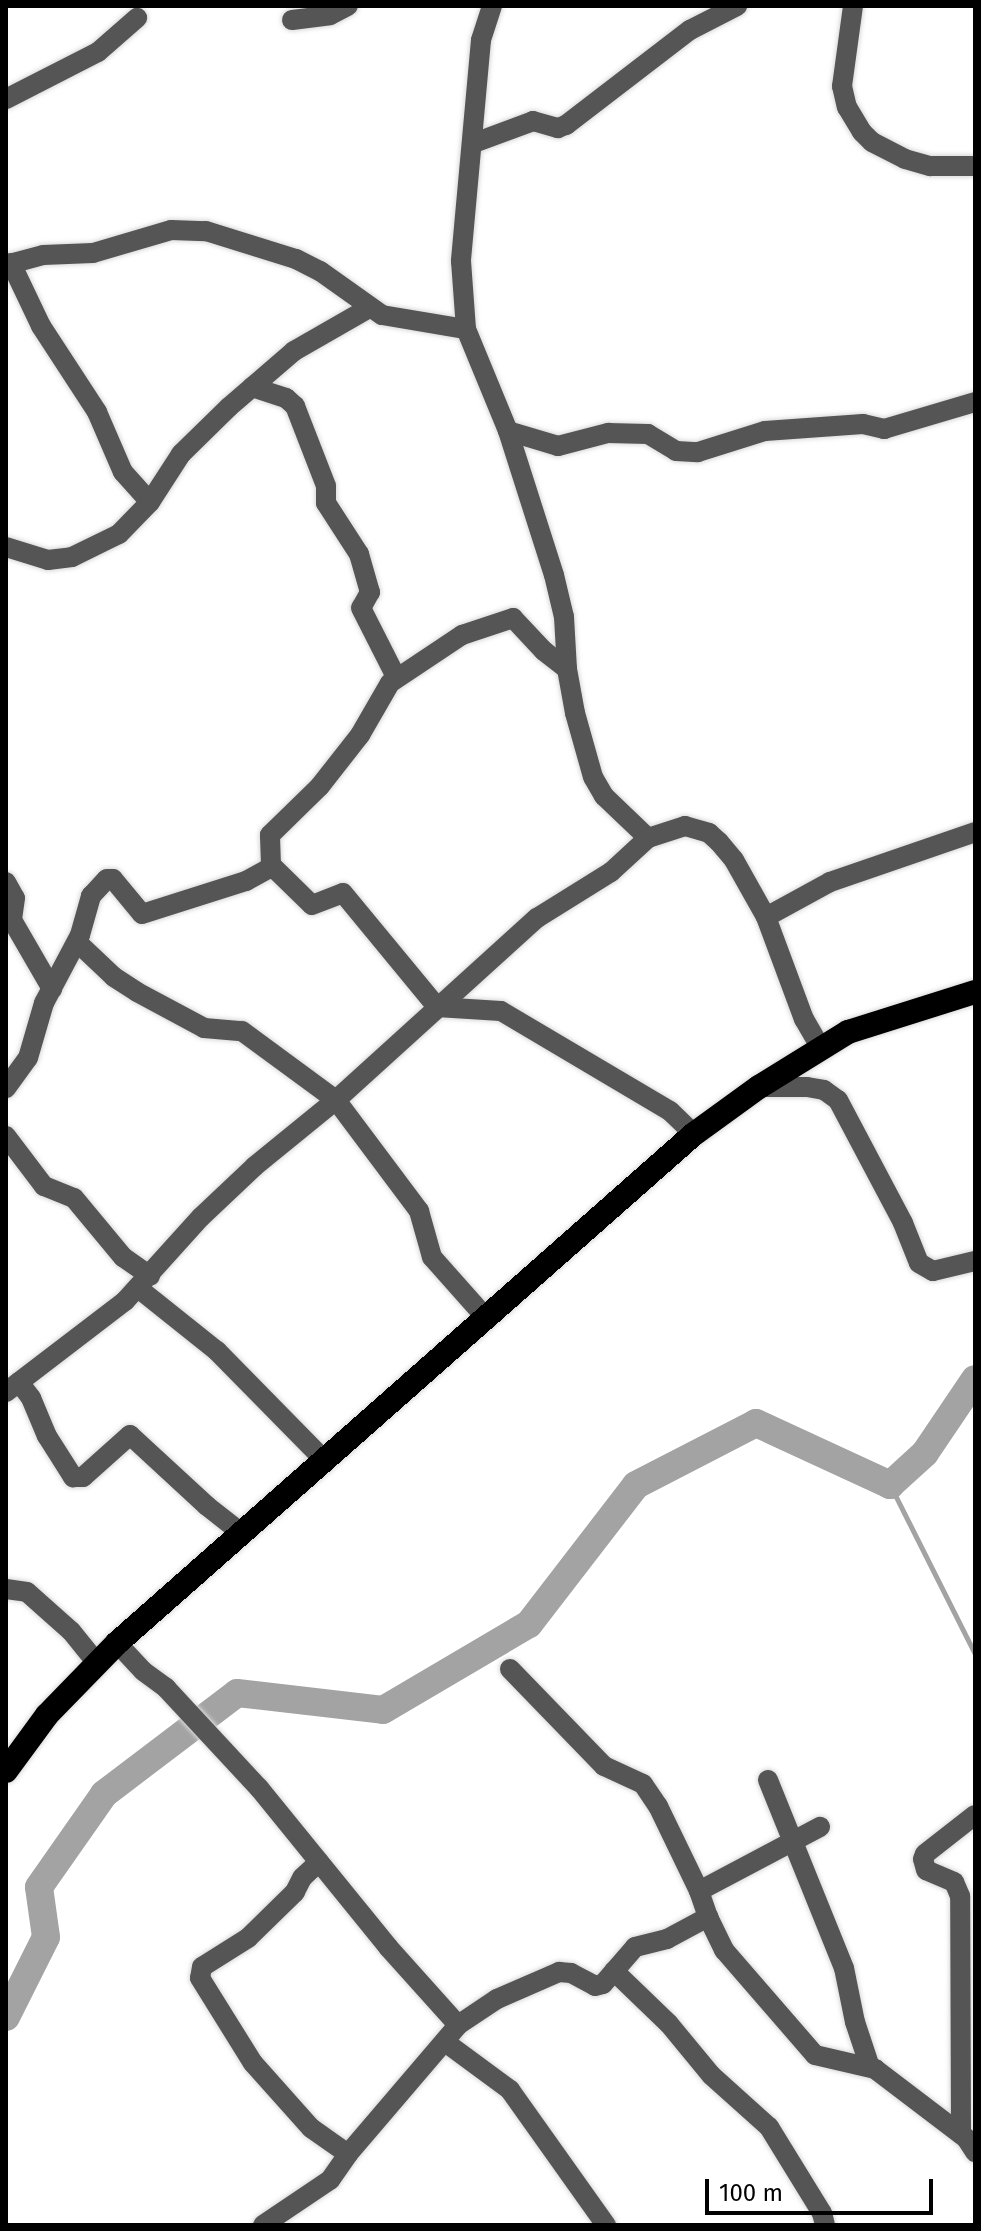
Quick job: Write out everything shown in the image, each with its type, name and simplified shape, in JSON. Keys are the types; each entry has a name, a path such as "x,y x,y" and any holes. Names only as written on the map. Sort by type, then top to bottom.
{"highway":[{"path":"6,1771 47,1715 96,1662 694,1134 759,1087 848,1032 975,992"}],"street":[{"path":"292,20 330,15 348,6"},
{"path":"492,6 481,40 461,261 466,329 508,431 554,575 564,617 567,669 593,777 604,796 648,838"},
{"path":"474,143 533,121 558,128 566,125 690,30 737,6"},
{"path":"853,6 842,86 847,107 862,132 872,142 905,159 930,166 975,166"},
{"path":"6,99 98,52 137,18"},
{"path":"150,502 123,472 97,412 41,326 9,264 43,255 93,253 171,230 206,231 296,259 320,271 369,308 399,320 466,329"},
{"path":"6,547 48,560 72,557 119,534 150,502 181,454 252,387 294,351 369,308"},
{"path":"252,387 286,398 295,406 326,486 326,503 359,554 370,592 361,605 362,612 396,677"},
{"path":"508,431 558,446 608,433 648,434 676,451 698,452 765,431 863,424 884,429 975,402"},
{"path":"567,669 544,651 517,621 507,618 452,639 432,657 396,677 360,735 313,796 270,835 271,865 312,905 343,893 437,1007 501,1011 670,1111 694,1134"},
{"path":"240,1532 130,1435 83,1477 73,1477 47,1436 31,1398 12,1387 105,1319 144,1282 201,1217 255,1166 336,1100 537,918 611,872 648,838 669,828 685,826 709,833 734,860 766,917 804,1019 820,1047"},
{"path":"766,917 830,882 975,832"},
{"path":"6,1088 28,1058 39,1017 77,942 91,896 107,879 113,879 142,914 246,881 271,865"},
{"path":"6,882 15,898 12,920 52,989"},
{"path":"77,942 114,977 137,992 204,1028 242,1031 336,1100 419,1211 432,1257 487,1319"},
{"path":"759,1087 807,1087 824,1090 838,1100 903,1223 919,1263 933,1271 975,1261"},
{"path":"6,1136 44,1186 74,1198 144,1282 324,1460"},
{"path":"6,1589 27,1592 71,1631 96,1662"},
{"path":"117,1643 185,1708 319,1862 452,2033 510,2090 606,2225"},
{"path":"510,1669 604,1766 643,1784 664,1817 724,1950 815,2055 870,2067 961,2134 975,2152"},
{"path":"768,1780 779,1814 793,1839 844,1968 855,2022 870,2067"},
{"path":"961,2134 960,1896 954,1882 926,1870 923,1859 925,1854 975,1815"},
{"path":"699,1891 820,1827"},
{"path":"319,1862 302,1878 295,1892 248,1938 202,1967 200,1978 253,2063 311,2128 348,2154"},
{"path":"273,2223 320,2190 452,2033 539,1978 559,1972 571,1973 599,1986 635,1947 667,1939 708,1917"},
{"path":"614,1971 669,2024 711,2075 769,2127 822,2213 825,2225"}],"waterway":[{"path":"6,2017 46,1937 39,1887 104,1794 237,1693 383,1710 529,1624 636,1485 756,1423 890,1485 925,1453 975,1379"},
{"path":"890,1485 975,1654"}]}
